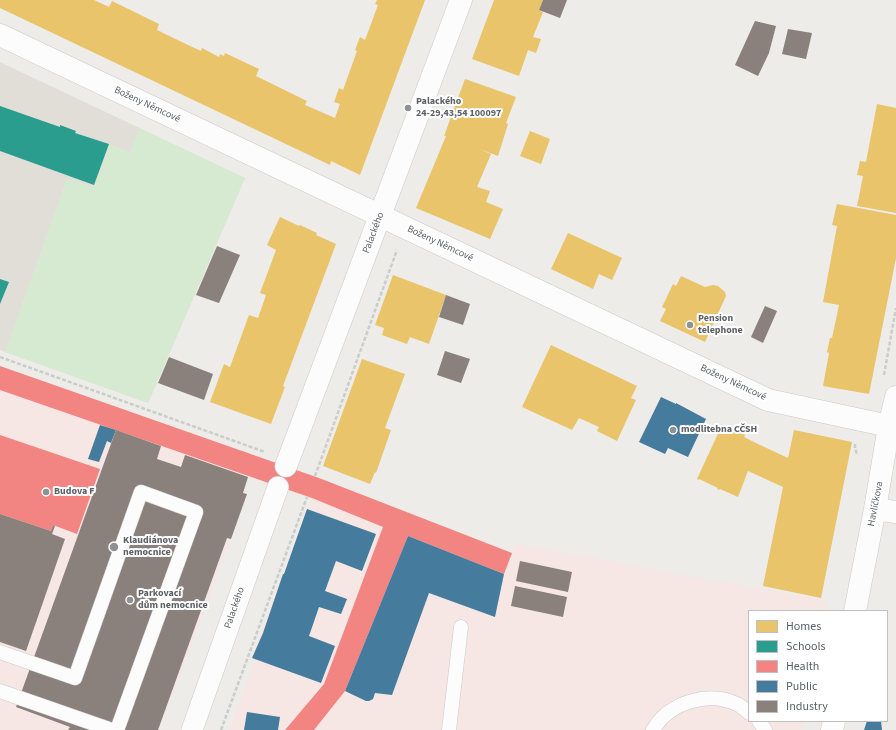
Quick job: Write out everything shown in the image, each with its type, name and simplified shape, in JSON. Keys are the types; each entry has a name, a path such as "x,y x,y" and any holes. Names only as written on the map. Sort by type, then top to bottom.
{"street":[{"name":"Palackého","path":"278,460 381,216 461,0"},
{"name":"Boženy Němcové","path":"0,35 768,400 889,426"},
{"name":"Havlíčkova","path":"855,610 886,510 889,426 896,397"},
{"name":"Palackého","path":"192,730 278,487"}],"lane":[{"path":"0,652 75,678 141,492 196,512 117,730"},
{"path":"449,730 461,627"},
{"path":"0,691 112,730"},
{"path":"653,730 657,722 674,708 695,700 717,699 738,705 748,712"}],"path":[{"path":"0,357 278,460"},
{"path":"221,730 307,497"}],"shaded area":[{"path":"0,62 245,178 148,403 0,350"},
{"name":"Klaudiánova nemocnice","path":"0,366 319,478 512,553 517,544 827,601 825,610 748,610 748,722 803,722 801,730 230,730 255,659 252,658 312,499 249,477 243,492 247,494 231,539 159,730 0,730"}],"green space":[{"path":"139,128 245,178 148,403 5,352 67,178 94,187 109,144 130,152"}],"building: Homes":[{"path":"0,0 94,0 109,7 112,1 159,24 157,30 188,45 201,51 202,48 219,57 220,54 224,56 225,53 259,69 256,76 307,101 305,105 335,118 340,104 334,102 339,88 343,90 357,51 355,50 360,37 365,40 378,5 375,4 377,0 425,0 360,175 331,161 330,165 0,8"},
{"path":"494,0 543,0 539,10 543,12 533,37 541,39 536,53 528,50 519,76 472,59"},
{"path":"465,79 516,97 506,123 508,124 498,156 477,148 491,154 477,187 490,191 486,202 503,209 490,239 416,208 446,136 444,136"},
{"path":"877,104 896,108 896,213 857,206 863,176 857,175 860,161 866,162"},
{"path":"530,131 550,139 541,164 520,156"},
{"path":"837,204 896,215 896,258 869,394 823,386 829,353 827,352 830,338 832,338 839,305 823,302 837,226 832,225"},
{"path":"280,217 317,233 316,235 336,244 283,386 285,387 271,424 210,402 224,364 230,367 249,315 258,318 266,295 260,293 276,250 267,245"},
{"path":"568,233 622,258 612,280 599,274 593,289 551,269"},
{"path":"393,275 446,295 429,344 410,337 407,344 382,335 384,328 375,325"},
{"path":"681,276 705,287 713,285 718,286 725,292 726,296 705,342 660,321 666,309 662,307 673,284 676,286"},
{"path":"551,345 637,386 631,398 636,400 617,441 597,431 599,427 579,418 572,430 522,407"},
{"path":"362,359 405,374 385,428 391,430 376,473 375,472 370,484 323,466"},
{"path":"722,425 745,435 744,437 788,458 794,430 852,442 821,598 763,586 783,487 748,471 738,497 720,489 719,490 717,489 718,488 697,479"}],"building: Schools":[{"path":"0,106 60,127 60,125 76,131 75,133 109,144 94,185 0,151"},
{"path":"0,279 9,282 0,304"}],"building: Health":[{"path":"0,366 319,478 512,553 504,574 408,536 345,691 314,730 285,730 324,684 383,527 312,498 0,390"},
{"name":"Budova F","path":"0,435 100,469 77,534 53,525 51,531 0,514"}],"building: Public":[{"name":"modlitebna CČSH","path":"661,397 706,419 688,457 668,448 665,454 639,442"},
{"path":"100,425 116,430 111,443 107,441 99,462 88,459"},
{"path":"307,509 376,534 362,571 336,561 325,591 347,599 341,614 319,607 309,636 335,646 321,683 252,658 263,633"},
{"path":"408,536 504,574 495,617 429,593 392,695 375,693 373,699 366,701 345,691"},
{"path":"247,712 280,717 278,730 244,730"},
{"path":"867,722 881,722 882,730 864,730"}],"building: Industry":[{"path":"543,0 567,0 560,18 539,10"},
{"path":"755,21 776,26 769,53 758,76 735,65"},
{"path":"788,29 812,33 806,59 782,54"},
{"path":"217,246 240,255 219,303 196,295"},
{"path":"446,295 470,304 463,325 439,317"},
{"path":"765,306 777,311 763,343 751,337"},
{"path":"445,351 470,359 461,383 437,375"},
{"path":"169,357 213,374 204,400 158,383"},
{"name":"Parkovací dům nemocnice","path":"116,430 161,446 157,459 181,467 185,455 248,477 243,493 247,494 231,539 227,538 158,730 68,730 70,727 16,707"},
{"path":"0,514 51,531 53,525 55,526 52,534 65,539 26,651 0,642"},
{"path":"520,561 572,572 568,592 516,581"},
{"path":"515,586 567,597 563,617 511,606"}],"place":[{"name":"Palackého 24-29,43,54 100097","path":"408,108"},
{"name":"Pension telephone","path":"690,325"},
{"name":"modlitebna CČSH","path":"673,430"},
{"name":"Budova F","path":"46,492"},
{"name":"Klaudiánova nemocnice","path":"114,547"},
{"name":"Parkovací dům nemocnice","path":"130,600"}]}
